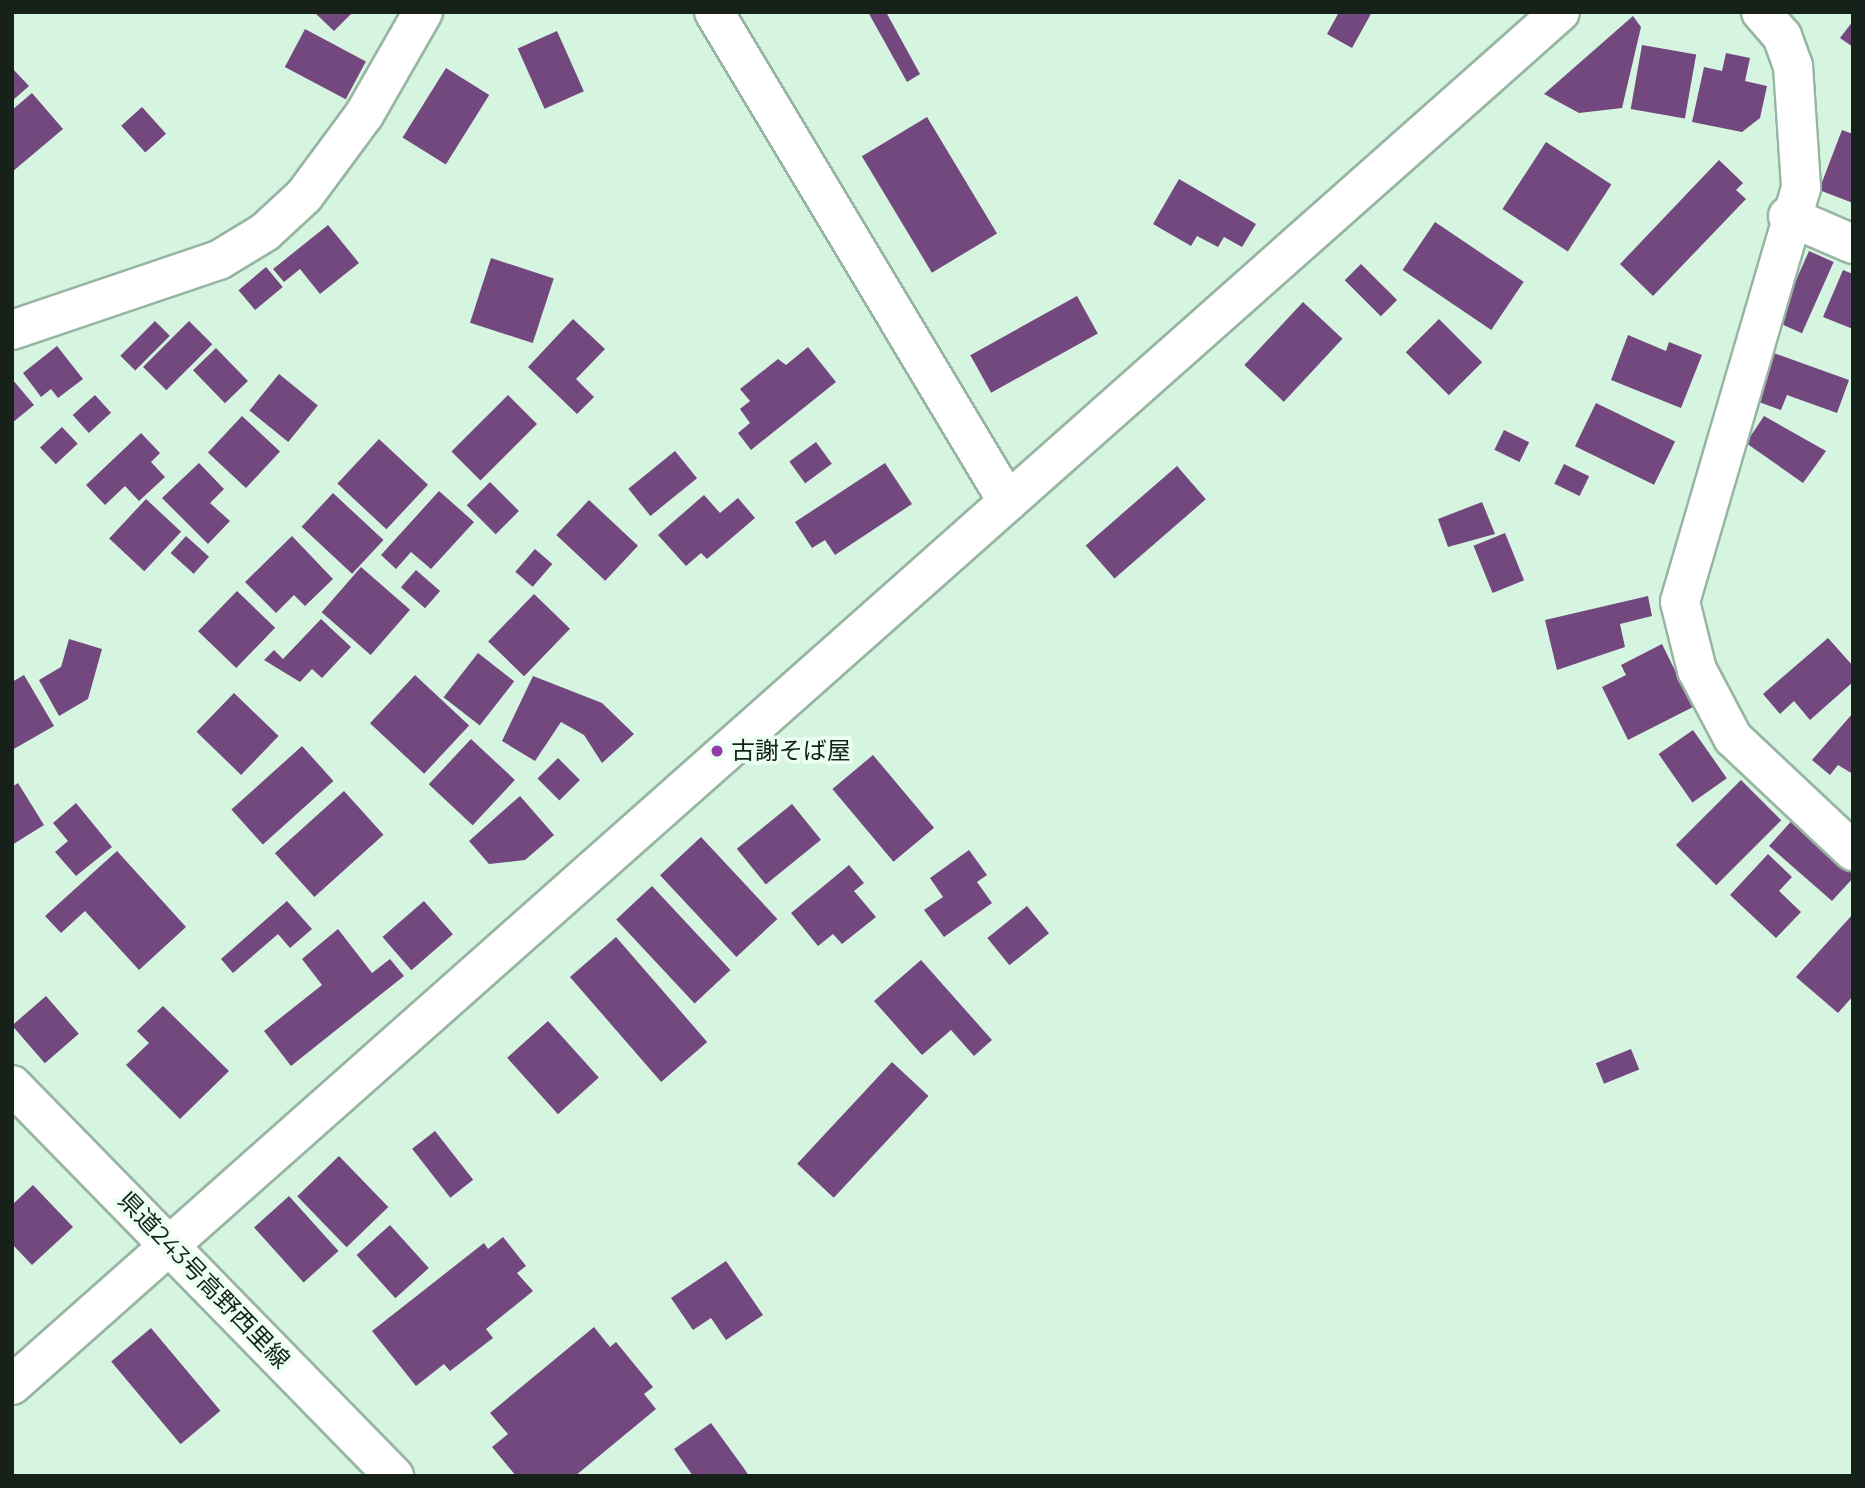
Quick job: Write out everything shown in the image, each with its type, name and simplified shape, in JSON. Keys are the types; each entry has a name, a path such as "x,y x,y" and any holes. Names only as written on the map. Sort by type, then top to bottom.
{"street":[{"path":"12,330 219,260 265,232 304,196 364,116 423,12"},
{"path":"714,12 1008,502"},
{"path":"12,1385 1560,12"},
{"path":"1761,12 1782,36 1793,66 1801,188 1788,216 1680,602 1696,670 1733,738 1853,850"},
{"path":"1788,216 1853,244"},
{"name":"県道243号高野西里線","path":"12,1085 171,1243 394,1476"}],"building":[{"path":"314,12 353,12 334,31"},
{"path":"868,12 886,12 920,74 907,82"},
{"path":"1339,12 1372,12 1352,48 1327,34"},
{"path":"1633,16 1641,27 1622,108 1579,113 1544,94"},
{"path":"1853,21 1853,47 1840,38"},
{"path":"305,29 366,61 346,99 285,67"},
{"path":"557,31 584,91 545,109 518,48"},
{"path":"1642,45 1696,55 1685,119 1631,109"},
{"path":"1726,53 1750,58 1745,81 1767,86 1760,118 1742,132 1692,122 1704,67 1722,71"},
{"path":"12,68 29,86 12,101"},
{"path":"446,68 489,95 446,165 403,138"},
{"path":"32,93 63,129 12,172 12,110"},
{"path":"142,107 166,134 145,152 121,126"},
{"path":"927,117 997,234 932,273 862,156"},
{"path":"1842,130 1853,134 1853,203 1819,190"},
{"path":"1546,142 1611,184 1568,252 1502,209"},
{"path":"1719,160 1743,183 1736,190 1746,199 1653,296 1620,264"},
{"path":"1179,179 1256,224 1242,247 1224,237 1218,247 1197,236 1191,246 1153,224"},
{"path":"1435,222 1524,282 1491,330 1403,270"},
{"path":"328,225 359,263 320,294 300,269 284,282 273,269"},
{"path":"1809,251 1834,262 1802,333 1777,322"},
{"path":"491,258 554,278 533,343 470,323"},
{"path":"1361,264 1397,300 1381,316 1345,280"},
{"path":"266,267 283,287 255,310 238,290"},
{"path":"1843,270 1853,274 1853,329 1823,317"},
{"path":"1077,296 1098,334 991,393 970,355"},
{"path":"1303,302 1342,339 1284,402 1244,365"},
{"path":"573,319 605,349 576,379 594,397 577,414 528,367"},
{"path":"1439,319 1482,362 1449,395 1406,352"},
{"path":"155,321 170,336 135,370 120,356"},
{"path":"189,321 212,344 166,390 143,367"},
{"path":"1628,335 1666,351 1669,342 1702,355 1681,408 1611,380"},
{"path":"57,346 83,379 58,398 51,389 41,397 23,373"},
{"path":"808,347 836,382 751,450 738,433 750,423 740,409 750,401 740,389 778,359 786,365"},
{"path":"216,348 248,381 225,403 193,370"},
{"path":"1768,351 1849,380 1837,413 1787,395 1781,410 1751,399"},
{"path":"279,374 318,405 288,442 249,411"},
{"path":"12,379 34,405 12,423"},
{"path":"95,395 111,413 89,433 73,415"},
{"path":"508,395 537,424 480,481 451,452"},
{"path":"1596,403 1675,442 1654,485 1575,446"},
{"path":"242,416 280,451 246,488 208,453"},
{"path":"1764,416 1826,451 1803,483 1746,443"},
{"path":"62,427 78,444 56,464 40,447"},
{"path":"1504,430 1529,442 1520,462 1494,450"},
{"path":"141,433 160,453 151,462 165,477 139,501 125,486 105,505 86,485"},
{"path":"379,439 428,485 386,529 337,484"},
{"path":"816,442 832,464 805,483 789,461"},
{"path":"675,451 697,478 650,516 628,489"},
{"path":"199,463 224,489 210,503 230,521 208,544 162,498"},
{"path":"885,463 912,504 835,555 825,540 812,548 795,522"},
{"path":"1564,464 1589,476 1580,496 1554,484"},
{"path":"1177,466 1206,499 1115,579 1086,545"},
{"path":"490,482 519,511 496,534 467,505"},
{"path":"439,491 474,522 431,569 411,552 396,569 381,555"},
{"path":"333,493 383,540 352,574 302,527"},
{"path":"704,495 720,513 738,498 755,518 707,559 701,553 686,566 658,535"},
{"path":"146,499 181,532 144,571 109,538"},
{"path":"589,500 638,546 605,581 556,535"},
{"path":"1482,502 1495,534 1448,547 1438,519"},
{"path":"1505,533 1524,580 1493,593 1473,546"},
{"path":"186,536 209,557 194,574 171,553"},
{"path":"292,536 333,579 305,606 294,595 276,613 245,582"},
{"path":"535,549 552,564 533,587 515,572"},
{"path":"361,567 410,610 371,655 322,612"},
{"path":"416,570 440,591 425,608 401,587"},
{"path":"237,591 275,628 236,668 198,631"},
{"path":"534,594 570,629 524,676 488,641"},
{"path":"1648,596 1652,616 1620,624 1625,647 1557,670 1545,620"},
{"path":"321,619 351,647 322,678 312,669 300,682 264,660 274,650 283,659"},
{"path":"1828,638 1853,666 1853,682 1810,720 1794,701 1780,714 1763,694"},
{"path":"69,639 102,649 88,699 59,716 39,680 61,667"},
{"path":"1662,644 1693,707 1628,740 1602,687 1626,675 1621,665"},
{"path":"478,653 514,681 480,725 444,697"},
{"path":"24,675 54,726 12,750 12,682"},
{"path":"415,675 469,725 424,774 370,723"},
{"path":"533,676 602,703 634,734 602,763 584,735 561,722 535,761 502,741"},
{"path":"234,693 279,736 241,775 196,732"},
{"path":"1853,713 1853,774 1838,765 1830,775 1812,760"},
{"path":"1693,730 1727,778 1692,802 1659,754"},
{"path":"471,739 515,780 473,825 429,784"},
{"path":"302,746 333,781 263,844 231,810"},
{"path":"873,755 934,828 893,862 832,789"},
{"path":"558,758 580,780 559,800 537,779"},
{"path":"1741,780 1781,820 1716,885 1676,845"},
{"path":"18,783 44,825 12,845 12,787"},
{"path":"344,791 383,835 314,897 275,853"},
{"path":"520,796 554,835 525,860 489,864 469,841"},
{"path":"76,803 112,847 76,876 55,852 68,841 53,823"},
{"path":"792,804 821,840 766,884 737,849"},
{"path":"1795,817 1853,868 1853,878 1832,901 1769,846"},
{"path":"701,837 777,919 736,957 660,875"},
{"path":"969,850 987,875 977,882 992,903 944,937 924,910 943,897 930,878"},
{"path":"117,851 186,927 139,970 85,911 61,933 45,916"},
{"path":"1768,854 1792,877 1779,891 1801,912 1776,938 1730,895"},
{"path":"849,865 864,883 854,891 876,917 842,944 833,934 818,946 791,913"},
{"path":"652,886 730,970 695,1004 616,919"},
{"path":"287,901 312,929 290,948 278,934 233,973 221,959"},
{"path":"424,901 453,934 411,970 382,937"},
{"path":"1027,906 1049,933 1009,965 987,938"},
{"path":"1853,914 1853,996 1838,1013 1796,977"},
{"path":"338,929 372,973 390,959 404,976 291,1066 264,1031 322,985 302,959"},
{"path":"616,937 707,1042 661,1082 570,977"},
{"path":"921,960 992,1040 974,1056 951,1030 922,1055 874,1001"},
{"path":"46,996 79,1034 45,1063 12,1026"},
{"path":"163,1006 229,1071 180,1119 126,1065 149,1043 137,1031"},
{"path":"548,1021 599,1077 558,1114 507,1058"},
{"path":"1631,1049 1639,1069 1604,1084 1596,1063"},
{"path":"892,1062 929,1096 834,1198 797,1164"},
{"path":"435,1131 473,1180 450,1198 412,1149"},
{"path":"339,1156 388,1207 347,1247 297,1196"},
{"path":"33,1185 73,1227 32,1265 12,1244 12,1205"},
{"path":"289,1196 339,1251 304,1282 254,1227"},
{"path":"390,1225 429,1268 395,1298 357,1255"},
{"path":"503,1237 526,1266 517,1273 533,1291 486,1329 493,1338 450,1371 444,1364 416,1386 372,1331 484,1243 488,1249"},
{"path":"726,1261 763,1315 726,1340 711,1318 693,1330 671,1298"},
{"path":"594,1327 610,1347 616,1342 653,1387 644,1394 656,1409 575,1476 516,1476 492,1447 508,1434 490,1413"},
{"path":"151,1328 220,1411 181,1444 111,1361"},
{"path":"711,1423 749,1476 693,1476 674,1449"}],"place":[{"name":"古謝そば屋","path":"717,751"}]}
